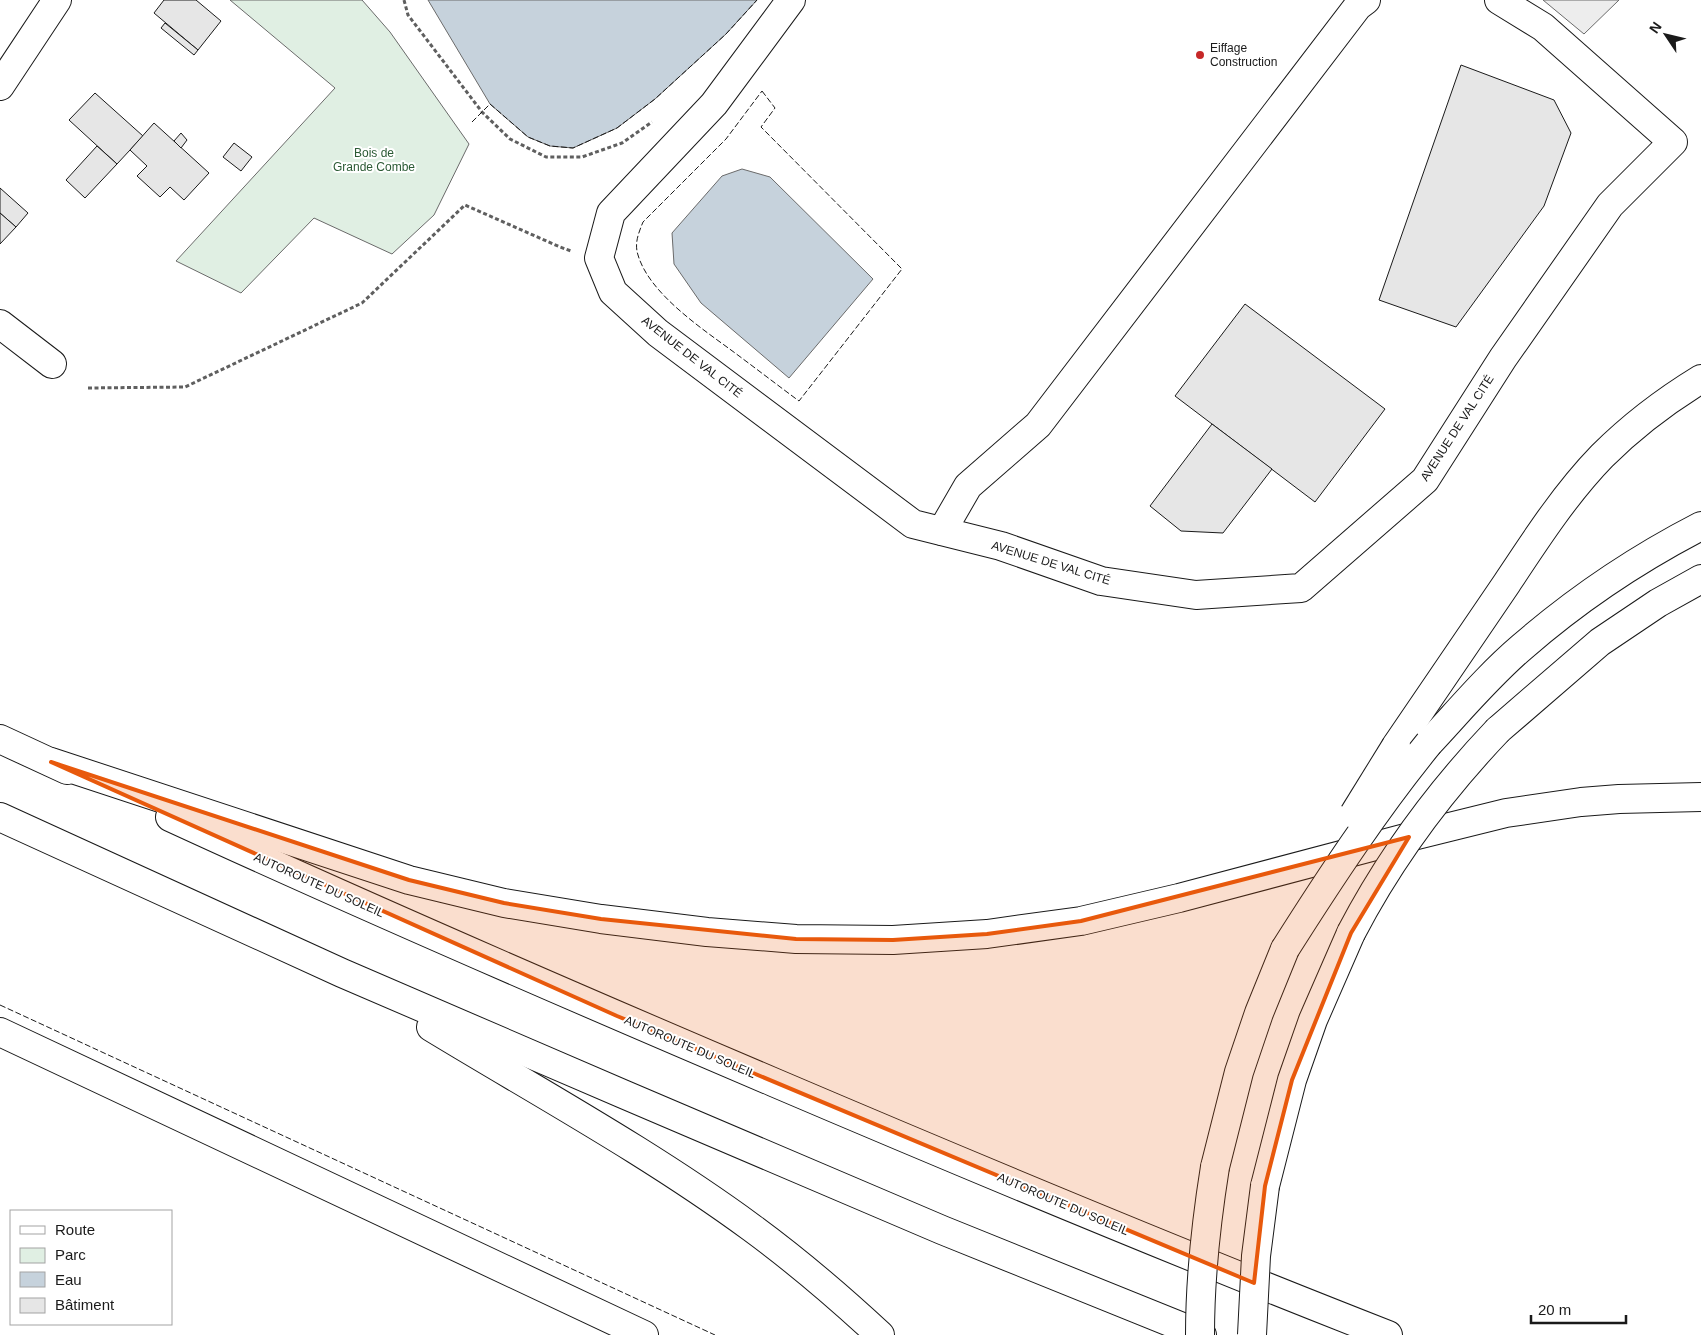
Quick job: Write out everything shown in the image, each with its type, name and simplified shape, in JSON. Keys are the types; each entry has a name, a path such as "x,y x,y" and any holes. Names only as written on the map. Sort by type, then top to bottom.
{"main road":[{"path":"0,86 57,0"},
{"path":"598,258 611,213 714,104 790,0"},
{"path":"942,531 968,486 1038,425 1358,6 1366,0"},
{"name":"AVENUE DE VAL CITÉ","path":"598,258 613,292 658,333 913,524 1001,546 1101,581 1196,595 1300,588 1425,480 1502,358 1610,205 1673,142 1543,27 1499,0"},
{"path":"0,324 52,364"},
{"path":"0,817 342,973 942,1230 1201,1335 1200,1292 1202,1264 1215,1167 1239,1072 1259,1013 1285,950 1334,848 1396,746 1523,558 1579,482 1623,436 1668,400 1701,379"},
{"path":"1285,950 1328,880 1397,782 1429,743 1514,655 1562,614 1640,561 1701,526"},
{"path":"1252,1335 1256,1256 1266,1186 1292,1080 1313,1020 1351,933 1364,909 1397,854 1432,806 1498,730 1600,642 1658,603 1701,579"},
{"name":"AUTOROUTE DU SOLEIL","path":"0,739 330,890 617,1016 935,1152 1160,1245 1388,1335"},
{"path":"50,762 409,880 504,903 601,920 707,932 796,939 894,940 987,934 1081,921 1179,898 1506,813 1600,800 1664,797 1701,798"},
{"path":"342,973 642,1154 698,1191 802,1267 880,1335"},
{"path":"0,1032 644,1335"}],"path":[{"path":"404,0 408,15 482,112 510,139 546,157 582,157 622,143 654,121"},
{"path":"88,388 185,386 362,303 465,205 560,247 598,258"}],"highlighted area":[{"path":"51,762 409,880 504,903 601,919 796,939 893,940 987,934 1081,921 1409,837 1351,933 1292,1080 1265,1186 1254,1283 617,1016"}],"green space":[{"name":"Bois de Grande Combe","path":"230,0 362,0 390,32 469,144 434,215 392,254 314,218 241,293 176,261 335,88"}],"shaded area":[{"path":"1543,0 1619,0 1584,34"}],"water":[{"path":"428,0 757,0 726,34 655,99 617,128 573,148 550,146 528,137 490,104"},
{"path":"742,169 770,177 873,279 789,378 701,303 674,264 672,233 722,176"}],"building":[{"path":"164,0 196,0 221,21 198,50 154,13"},
{"path":"165,23 198,50 194,55 161,28"},
{"path":"1461,65 1554,100 1571,133 1544,206 1456,327 1379,300"},
{"path":"95,93 143,136 117,164 69,120"},
{"path":"154,123 209,173 184,200 170,187 160,197 137,176 147,166 130,150"},
{"path":"181,133 187,140 181,148 174,141"},
{"path":"234,143 252,157 241,171 223,157"},
{"path":"97,146 117,164 85,198 66,180"},
{"path":"0,188 28,213 16,227 0,213"},
{"path":"0,213 16,227 0,244"},
{"path":"1245,304 1385,409 1315,502 1175,396"},
{"path":"1212,424 1272,469 1223,533 1181,531 1150,506"}],"fence":[{"path":"472,122 490,104 528,137 550,146 573,148 617,128 655,99 726,34 757,0"},
{"path":"762,91 775,108 761,127 902,269 799,401 705,331 664,296 644,269 637,251 638,238 643,222 726,139 762,91"},
{"path":"0,1005 715,1335"}],"place":[{"name":"Eiffage Construction","path":"1200,55"}]}
